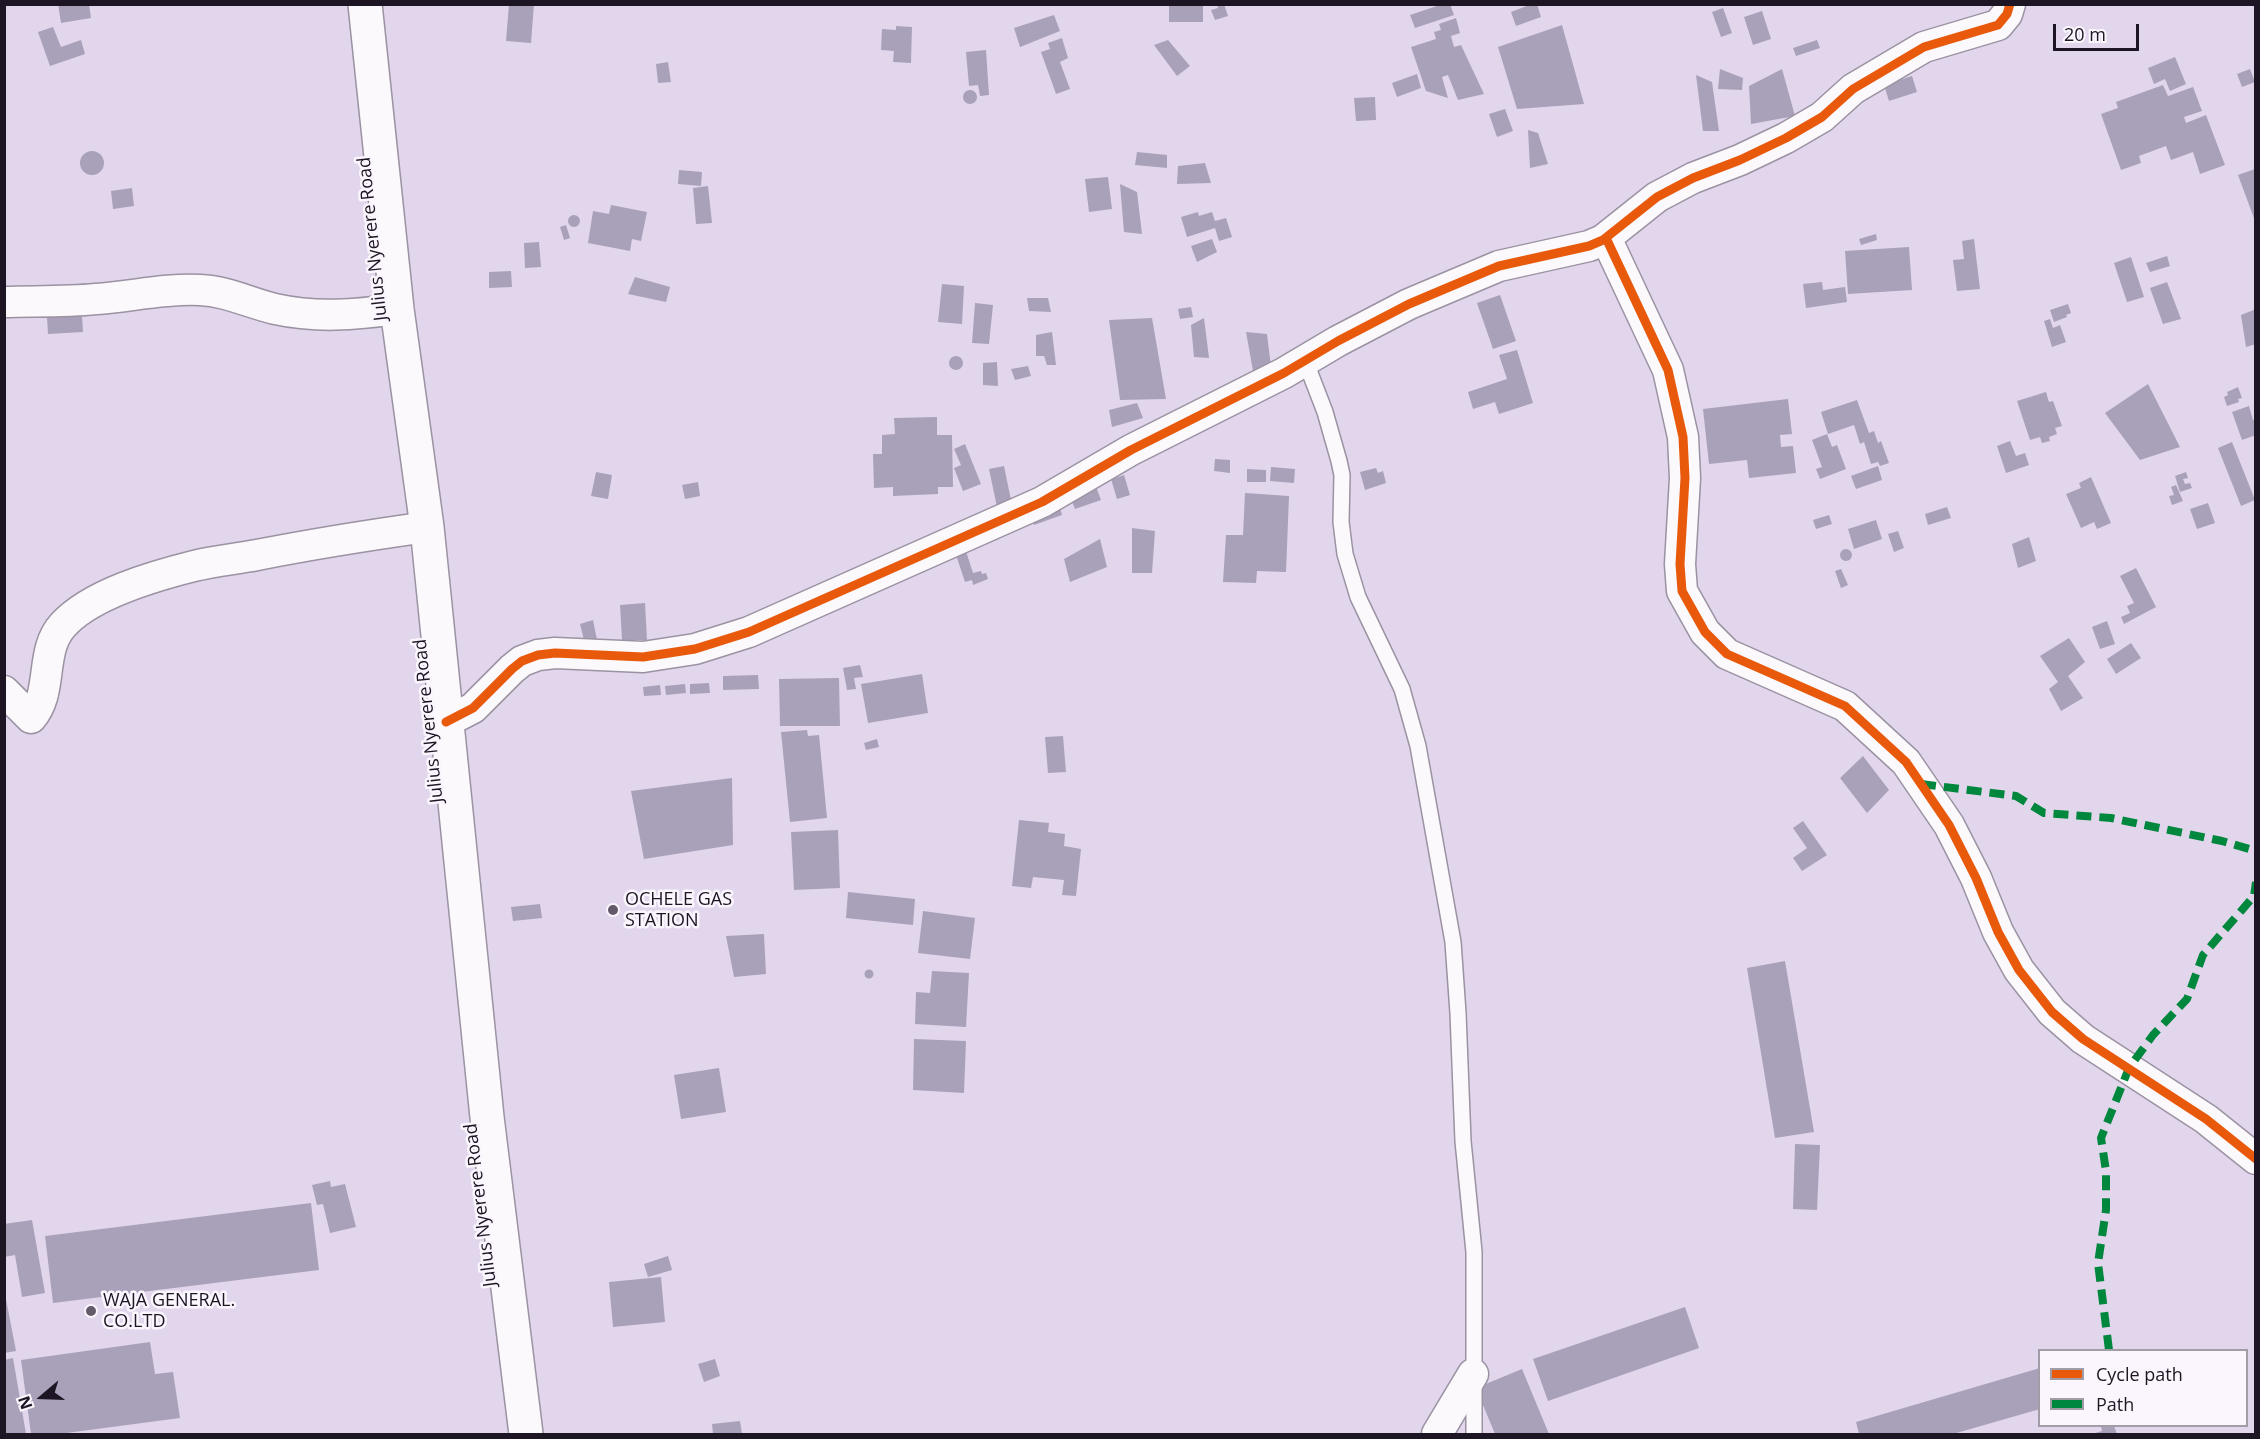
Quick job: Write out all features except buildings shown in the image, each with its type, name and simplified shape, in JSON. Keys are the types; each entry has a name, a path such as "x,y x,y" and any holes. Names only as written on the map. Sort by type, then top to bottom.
{"highway":[{"name":"Julius Nyerere Road","path":"365,4 397,309 427,527 487,1117 526,1434"}],"street":[{"path":"446,722 473,708 486,698 512,669 522,661 538,655 555,653 643,657 695,649 750,633 1042,502 1131,450 1189,422 1409,304 1499,266 1588,246 1606,238 1657,196 1786,138 1822,117 1853,89 1924,47 1998,25 2003,21 2010,4"},
{"path":"1606,238 1668,370 1683,437 1685,478 1680,564 1682,591 1705,632 1727,654 1845,706 1906,762 1949,825 1976,878 1998,932 2019,970 2052,1012 2083,1038 2206,1119 2256,1159"},
{"path":"4,302 94,300 165,290 202,290 225,294 275,309 302,313 337,316 397,309"},
{"path":"4,691 31,717 39,709 55,635 70,618 107,596 195,566 336,540 427,527"},
{"path":"1437,1434 1473,1374"}],"lane":[{"path":"1305,360 1325,412 1339,460 1342,475 1341,522 1345,554 1358,597 1402,689 1418,746 1453,942 1463,1141 1474,1252 1474,1434"}],"marked path":[{"path":"1921,784 2016,796 2044,813 2111,818 2222,841 2256,851"},
{"path":"2109,1349 2098,1263 2106,1210 2106,1171 2101,1138 2129,1068 2153,1035 2187,999 2203,955 2254,896 2256,882"}],"cycle path":[{"path":"446,722 473,708 512,669 522,661 538,655 555,653 643,657 695,649 749,632 1042,502 1131,450 1284,373 1338,341 1409,304 1499,266 1589,246 1603,240 1657,197 1693,178 1740,160 1786,138 1822,117 1853,89 1924,47 1998,25 2007,14 2010,4"},
{"path":"1606,238 1668,370 1683,437 1685,478 1680,564 1682,591 1705,632 1727,654 1845,706 1906,762 1949,825 1976,878 1998,932 2019,970 2052,1012 2083,1039 2206,1119 2256,1159"}],"place":[{"name":"OCHELE GAS STATION","path":"613,910"},
{"name":"WAJA GENERAL. CO.LTD","path":"91,1311"}]}
